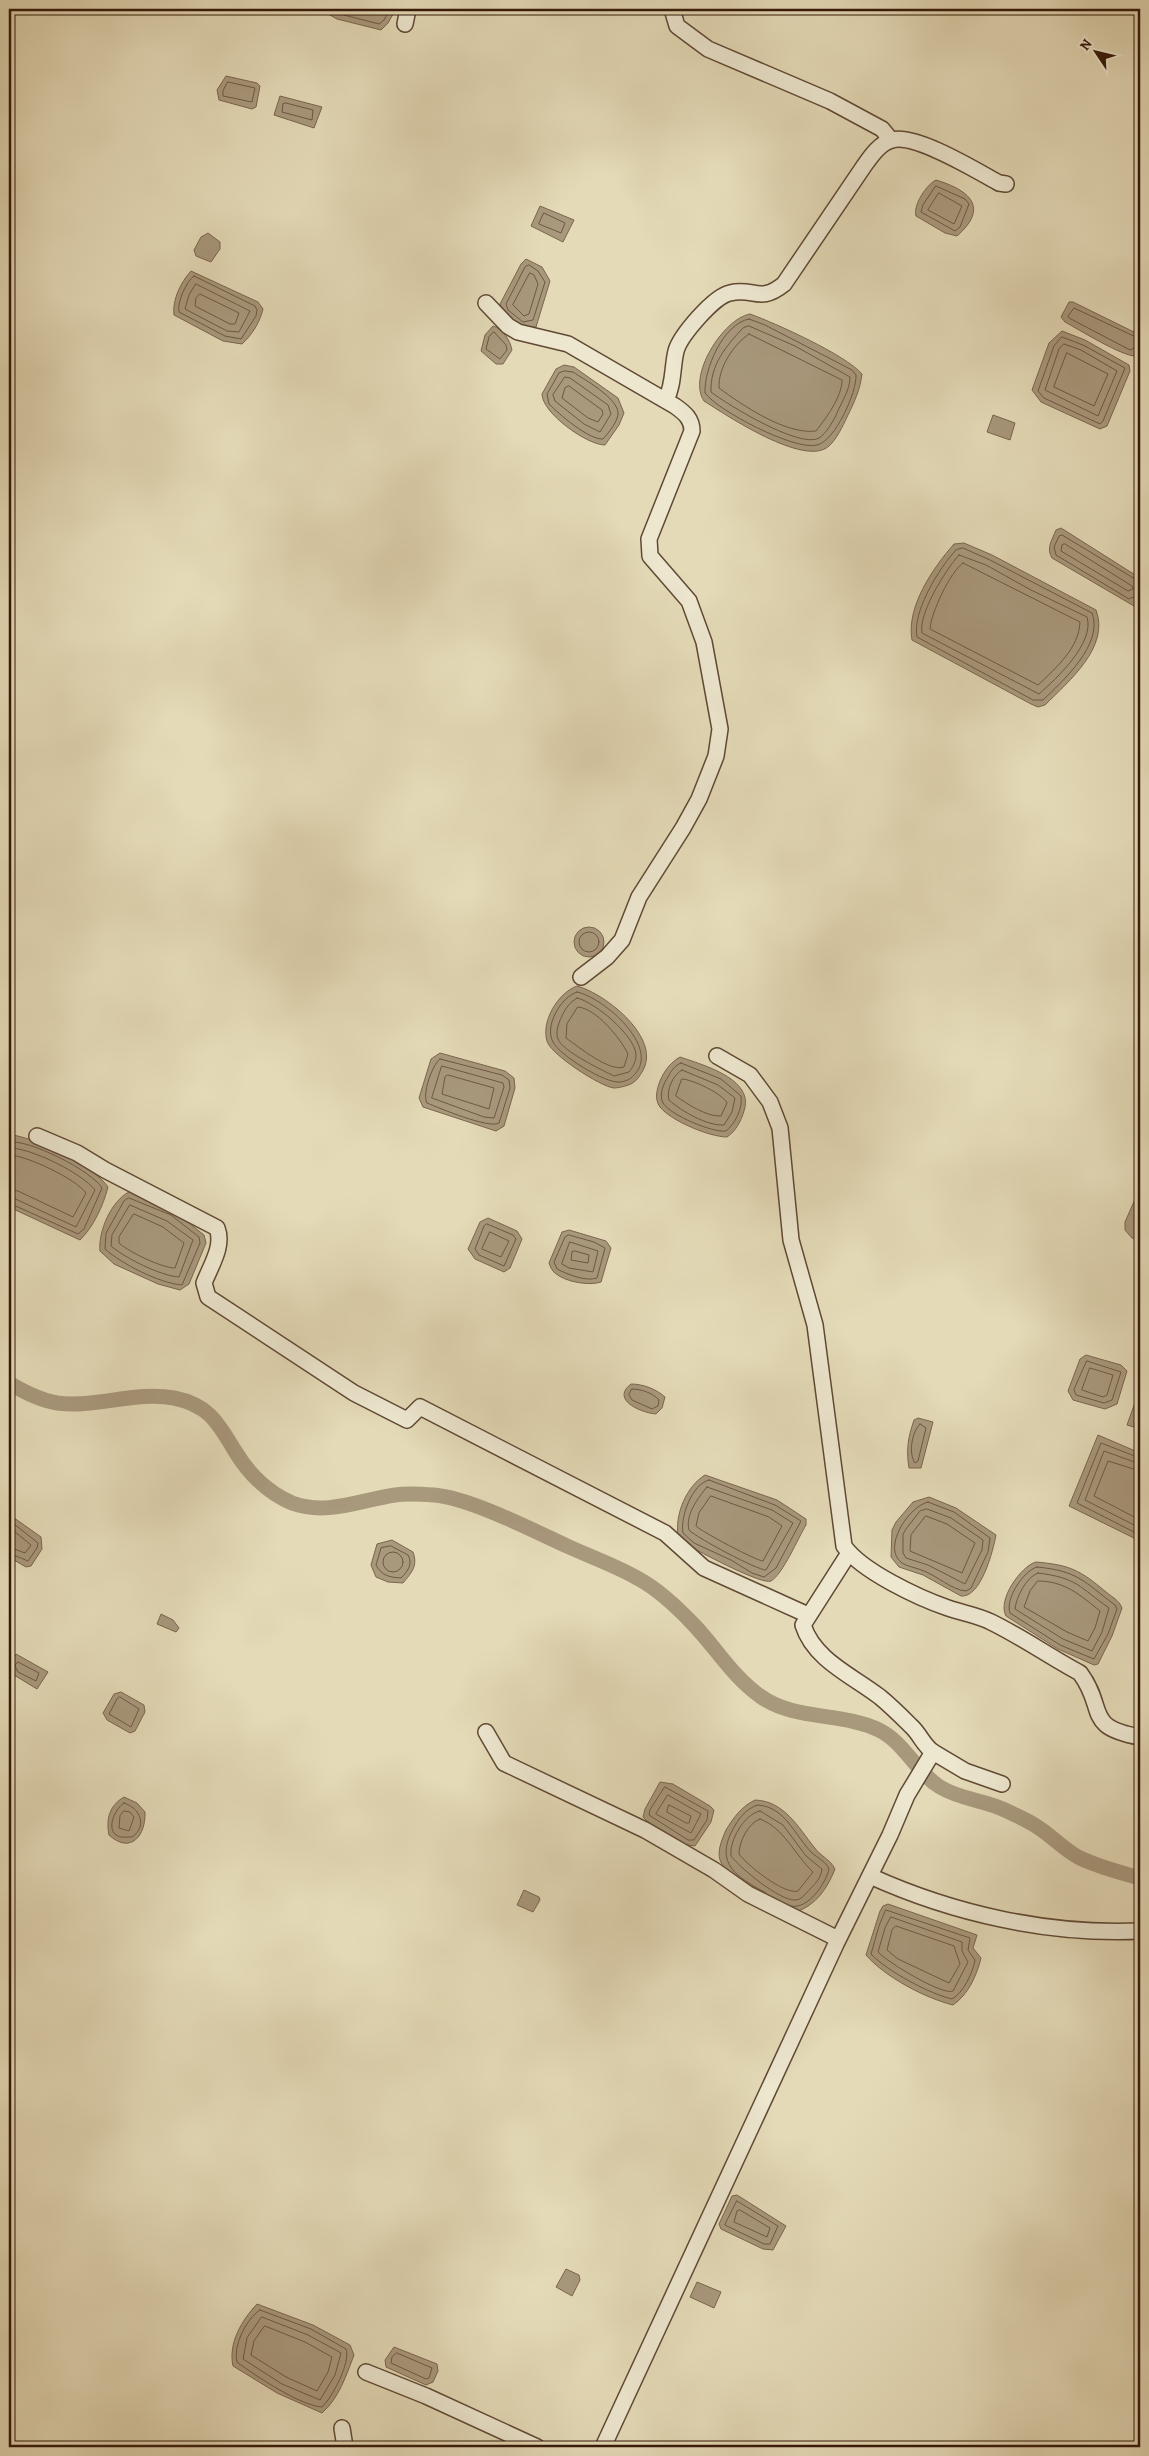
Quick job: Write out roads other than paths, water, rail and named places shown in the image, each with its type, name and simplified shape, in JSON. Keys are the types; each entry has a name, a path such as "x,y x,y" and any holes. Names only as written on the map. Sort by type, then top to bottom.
{"street":[{"path":"672,9 677,26 708,50 830,101 882,129 892,140"},
{"path":"666,400 672,389 676,349 700,315 716,299 728,293 740,292 760,295 773,293 784,284 876,150 892,140 905,139 934,148 999,183 1006,184"},
{"path":"486,303 508,326 518,332 568,344 666,400 684,412 692,423 692,432 658,516 648,548 650,556 689,601 704,642 720,729 716,756 699,799 684,828 639,897 622,940 607,957 581,977"},
{"path":"717,1056 750,1076 770,1102 780,1128 791,1240 815,1325 844,1546 849,1553 890,1582 948,1608 975,1615 994,1623 1080,1673 1090,1686 1099,1718 1111,1730 1140,1737"},
{"path":"37,1136 77,1153 105,1170 217,1228 220,1238 217,1252 204,1283 208,1297 354,1393 407,1420 420,1408 666,1533 704,1568 808,1615"},
{"path":"849,1553 808,1615 804,1624 808,1638 831,1663 887,1704 917,1730 926,1747 965,1771 1002,1784"},
{"path":"486,1732 504,1763 645,1830 714,1870 748,1894 838,1940"},
{"path":"603,2447 838,1940 890,1835 898,1813 933,1752"},
{"path":"870,1876 970,1912 1030,1925 1076,1931 1140,1931"},
{"path":"366,2372 426,2396 537,2447"},
{"path":"342,2428 345,2447"}],"water":[{"path":"319,9 396,9 388,23 381,30 337,19"},
{"path":"226,76 257,83 260,86 256,107 252,109 219,100 217,90"},
{"path":"280,96 322,107 314,128 274,115"},
{"path":"936,180 966,194 974,208 967,226 957,236 945,233 916,216 918,201 928,186"},
{"path":"540,206 574,220 563,242 531,226"},
{"path":"208,233 220,242 220,249 211,262 196,256 194,250 201,237"},
{"path":"526,259 542,267 550,281 536,327 524,326 514,322 506,315 500,304 521,264"},
{"path":"191,271 258,302 263,309 255,328 242,344 223,341 174,315 174,303 178,292"},
{"path":"1069,302 1073,302 1140,335 1140,345 1136,356 1111,348 1065,322 1061,317"},
{"path":"750,314 776,324 826,349 854,366 862,374 852,407 839,433 829,446 818,451 802,450 785,445 747,427 704,401 700,390 700,378 710,350 729,326"},
{"path":"493,326 503,332 511,346 512,350 503,364 496,364 481,351 485,335"},
{"path":"1062,331 1085,340 1129,365 1130,371 1107,426 1100,429 1041,402 1032,390 1049,343"},
{"path":"564,365 574,367 618,398 624,413 619,425 605,445 588,440 567,427 549,410 544,402 542,394 556,369"},
{"path":"993,415 1015,423 1010,440 987,432"},
{"path":"1061,528 1140,578 1140,596 1134,606 1052,558 1050,544 1056,530"},
{"path":"964,543 992,555 1096,610 1099,624 1092,650 1075,674 1045,705 1038,707 1031,704 912,640 913,614 923,589 938,564 954,544"},
{"path":"589,927 600,931 604,942 600,953 589,957 578,953 574,942 578,931"},
{"path":"577,986 602,998 616,1008 638,1032 645,1046 646,1059 642,1072 631,1084 614,1088 598,1082 566,1061 550,1047 546,1033 549,1017 563,995"},
{"path":"440,1053 505,1071 514,1078 515,1088 504,1126 496,1131 423,1107 419,1098 431,1059"},
{"path":"680,1057 725,1075 742,1090 745,1100 744,1111 738,1126 727,1137 711,1134 682,1123 665,1112 658,1104 658,1087 662,1077 671,1064"},
{"path":"13,1135 37,1142 65,1154 90,1170 108,1187 97,1215 90,1228 80,1240 9,1207 9,1138"},
{"path":"1140,1188 1140,1241 1132,1238 1125,1230 1125,1222"},
{"path":"129,1192 174,1211 204,1235 206,1243 189,1284 180,1290 158,1284 114,1264 100,1251 101,1235 107,1218 117,1202"},
{"path":"488,1218 517,1231 522,1239 510,1268 504,1272 475,1259 468,1249 480,1222"},
{"path":"569,1230 606,1241 611,1248 601,1282 590,1284 571,1281 559,1276 552,1270 549,1263 562,1232"},
{"path":"1086,1355 1121,1365 1127,1371 1117,1404 1105,1409 1073,1400 1068,1391 1080,1359"},
{"path":"631,1384 653,1389 665,1397 662,1408 656,1414 630,1405 624,1395 625,1390"},
{"path":"1137,1397 1140,1398 1140,1429 1127,1425"},
{"path":"918,1418 933,1422 921,1468 909,1468 909,1438 914,1420"},
{"path":"1098,1435 1140,1453 1140,1541 1069,1506"},
{"path":"705,1475 777,1500 806,1519 806,1525 790,1555 776,1577 771,1581 757,1578 733,1568 691,1547 678,1536 678,1519 683,1502 692,1486"},
{"path":"929,1497 956,1508 996,1535 985,1572 980,1582 968,1595 961,1596 923,1575 899,1567 891,1557 892,1530 896,1522 913,1502"},
{"path":"10,1515 41,1537 42,1549 31,1566 26,1567 9,1557"},
{"path":"392,1540 413,1552 415,1561 413,1569 403,1583 388,1582 376,1577 371,1565 377,1544"},
{"path":"1036,1562 1058,1565 1074,1570 1089,1578 1121,1605 1122,1608 1112,1636 1098,1664 1094,1665 1058,1649 1006,1616 1004,1609 1005,1601 1012,1585 1024,1570"},
{"path":"161,1614 173,1620 179,1628 176,1632 157,1624"},
{"path":"16,1654 48,1672 37,1689 14,1675 9,1666"},
{"path":"121,1692 144,1705 145,1712 135,1731 130,1733 107,1720 103,1713 114,1694"},
{"path":"660,1782 673,1784 714,1810 711,1822 695,1846 682,1843 667,1836 643,1817 645,1809"},
{"path":"124,1797 137,1803 145,1812 145,1820 140,1835 130,1843 117,1841 109,1835 108,1818 115,1804"},
{"path":"755,1800 765,1801 774,1805 789,1816 816,1850 835,1869 815,1901 796,1912 742,1884 725,1869 720,1860 720,1849 726,1830 738,1813"},
{"path":"524,1890 539,1897 540,1900 533,1912 517,1905"},
{"path":"888,1904 977,1935 973,1948 981,1958 977,1971 963,1996 953,2005 906,1986 894,1979 866,1955 880,1911 883,1906"},
{"path":"737,2195 786,2226 773,2250 763,2249 721,2229 719,2224 732,2196"},
{"path":"566,2269 579,2275 580,2280 572,2296 556,2287"},
{"path":"697,2282 721,2292 714,2308 690,2297"},
{"path":"257,2304 313,2325 350,2345 354,2355 345,2379 333,2401 322,2413 277,2393 233,2366 234,2340 246,2317"},
{"path":"394,2347 437,2364 438,2371 433,2382 426,2385 386,2367 385,2360"}],"waterway":[{"path":"9,161 13,164 12,183 9,191"},
{"path":"9,1383 20,1390 57,1403 72,1404 159,1396 174,1398 196,1405 204,1410 217,1424 240,1459 259,1482 283,1499 305,1507 331,1508 382,1497 419,1494 449,1497 483,1508 622,1570 654,1588 694,1625 741,1680 773,1704 803,1713 865,1724 879,1730 896,1742 924,1774 940,1787 956,1795 999,1807 1026,1820 1073,1854 1086,1861 1140,1878"}]}
